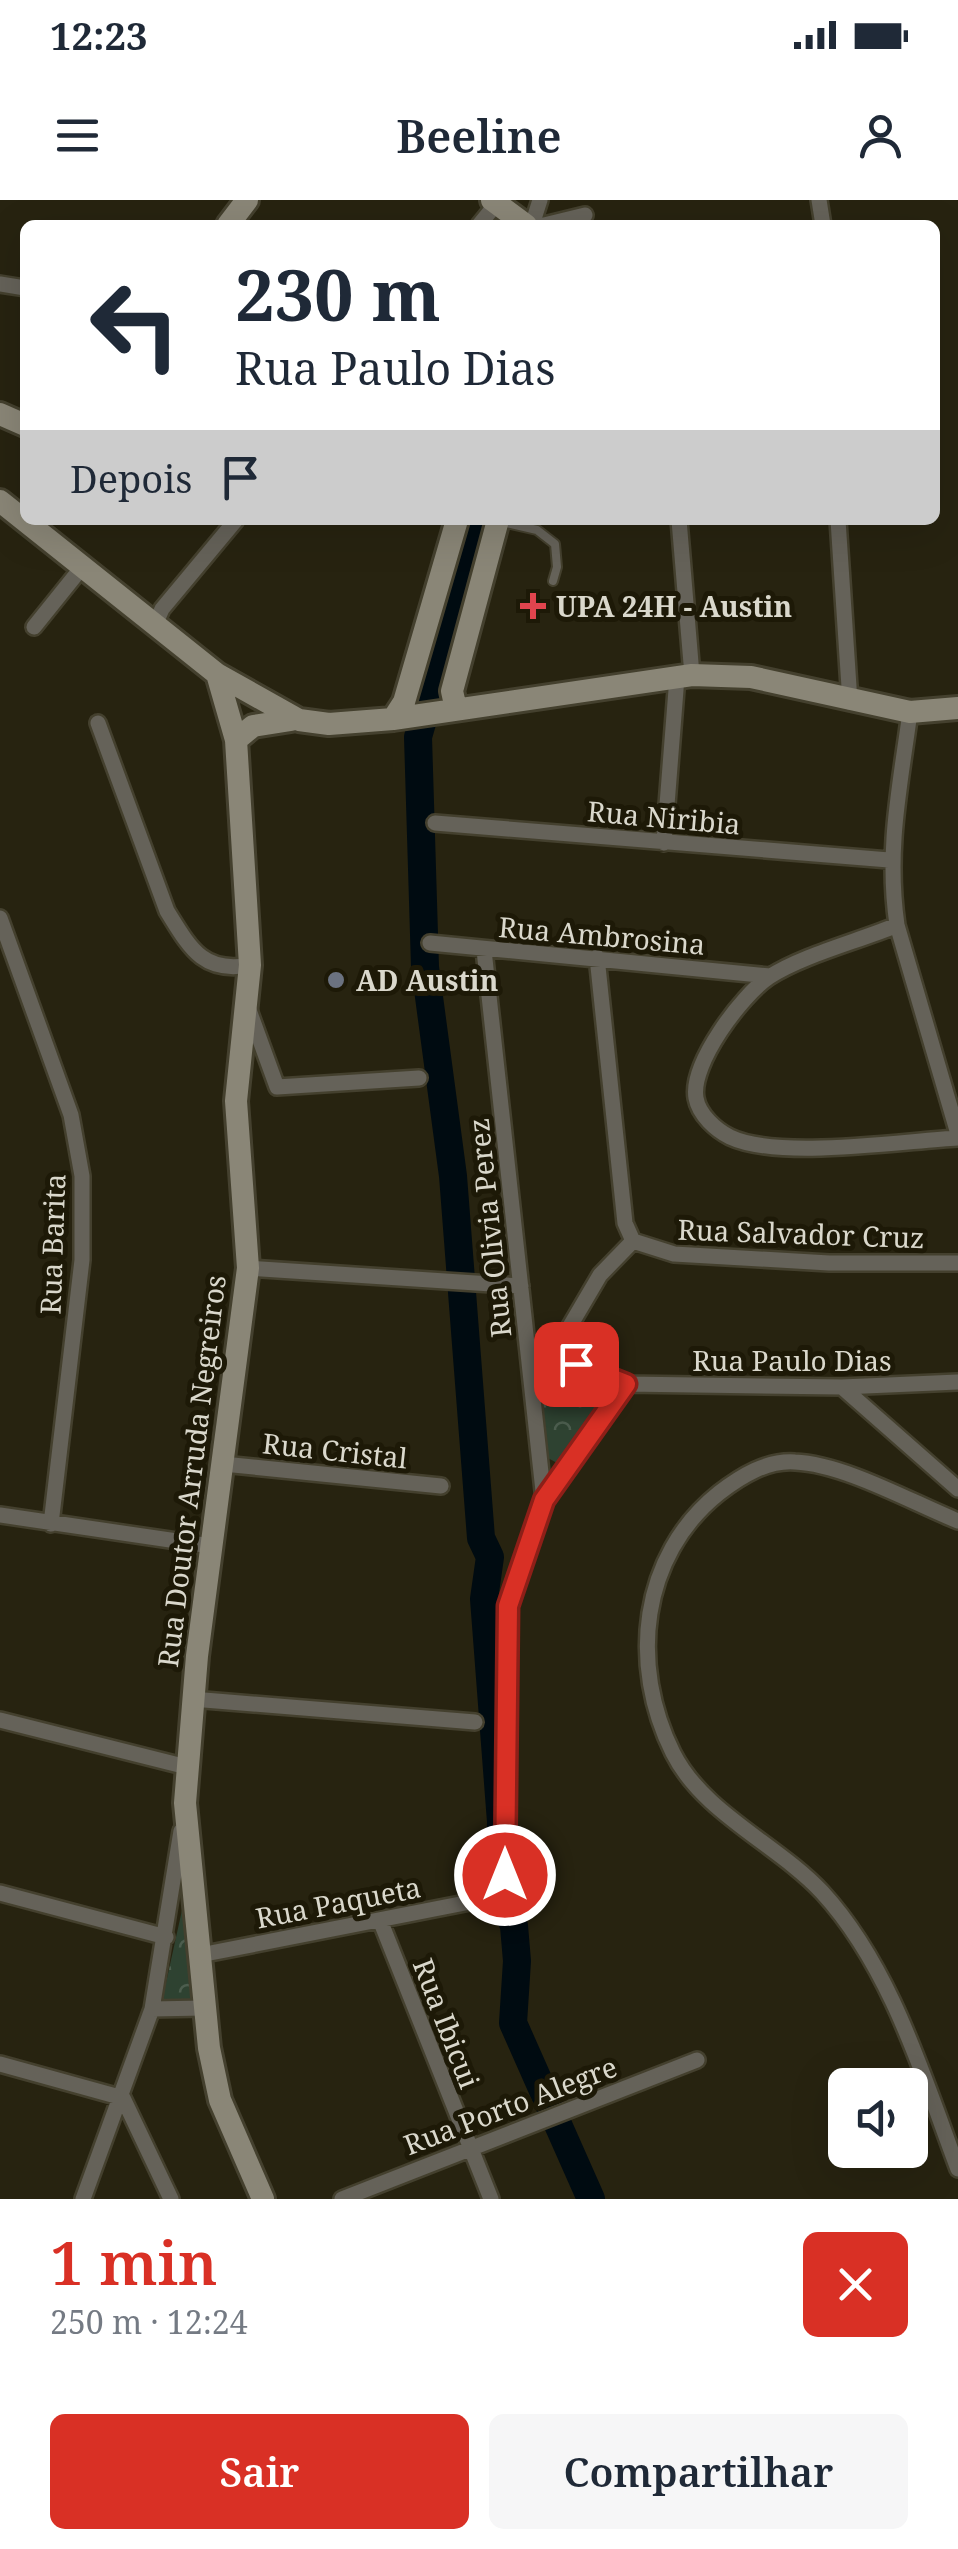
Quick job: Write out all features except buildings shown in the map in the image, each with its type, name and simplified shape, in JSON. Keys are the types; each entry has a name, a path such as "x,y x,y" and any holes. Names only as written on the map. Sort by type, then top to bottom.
{"street":[{"path":"232,220 247,200"},
{"path":"495,202 522,220"},
{"path":"38,525 216,674 299,720"},
{"path":"155,625 162,609 232,525"},
{"path":"425,714 404,702 456,525"},
{"path":"425,714 452,691 497,525"},
{"path":"664,843 684,676 679,525"},
{"path":"838,525 850,702"},
{"path":"34,627 83,566"},
{"name":"Rua Doutor Arruda Negreiros","path":"216,674 236,740 250,965 236,1101 248,1268 192,1699 185,1803 203,2008 220,2100 262,2199"},
{"path":"236,740 262,723 299,720 329,724 425,714 684,676 751,677 850,702 910,712 958,708"},
{"path":"897,926 770,976 726,1023 700,1073 696,1098 708,1122 731,1137 789,1148 958,1136 897,926 889,860 910,712"},
{"path":"98,723 167,911 183,937 212,965 226,970 250,965"},
{"name":"Rua Niribia","path":"435,823 889,860"},
{"name":"Rua Barita","path":"0,918 72,1116 82,1176 82,1260 51,1524"},
{"name":"Rua Ambrosina","path":"430,943 597,956 770,976"},
{"name":"Rua Olivia Perez","path":"484,950 544,1500"},
{"path":"553,1355 600,1275 633,1241 625,1222 597,956"},
{"path":"248,1006 277,1087 419,1078"},
{"name":"Rua Salvador Cruz","path":"633,1241 674,1254 958,1263"},
{"path":"248,1268 520,1286"},
{"name":"Rua Paulo Dias","path":"527,1344 626,1384 842,1387 958,1382"},
{"path":"544,1500 626,1384"},
{"path":"842,1387 958,1489"},
{"name":"Rua Cristal","path":"223,1464 442,1486"},
{"path":"958,1520 822,1466 770,1464 735,1480 705,1504 677,1536 658,1572 648,1615 646,1655 661,1728 676,1759 700,1789 822,1892 848,1924 911,2043 958,2169"},
{"name":"Rua Paqueta","path":"200,1955 505,1894 504,1642 508,1606 544,1500"},
{"path":"0,1514 211,1546"},
{"path":"192,1699 474,1722"},
{"path":"0,1720 187,1766"},
{"path":"84,2199 152,2009 185,1803"},
{"path":"0,1893 166,1938"},
{"name":"Rua Ibicui","path":"380,1920 491,2199"},
{"path":"152,2009 203,2008"},
{"name":"Rua Porto Alegre","path":"342,2199 468,2146 697,2060"},
{"path":"0,2064 123,2098 171,2199"}],"lane":[{"path":"518,525 537,530 555,544 558,567 553,581"}],"green space":[{"path":"557,1371 605,1384 609,1390 572,1459 561,1465 546,1457 538,1383 543,1375"},
{"path":"186,1892 194,2000 162,2001"}],"waterway":[{"path":"479,525 418,737 425,967 453,1176 481,1538 490,1557 484,1599 501,1822 499,1888 514,1926 517,1961 513,2023 591,2199"}],"place":[{"name":"UPA 24H - Austin","path":"533,606"},
{"name":"AD Austin","path":"336,980"}],"route":[{"path":"505,1875 504,1642 508,1606 544,1500 626,1384 576,1364"}]}
